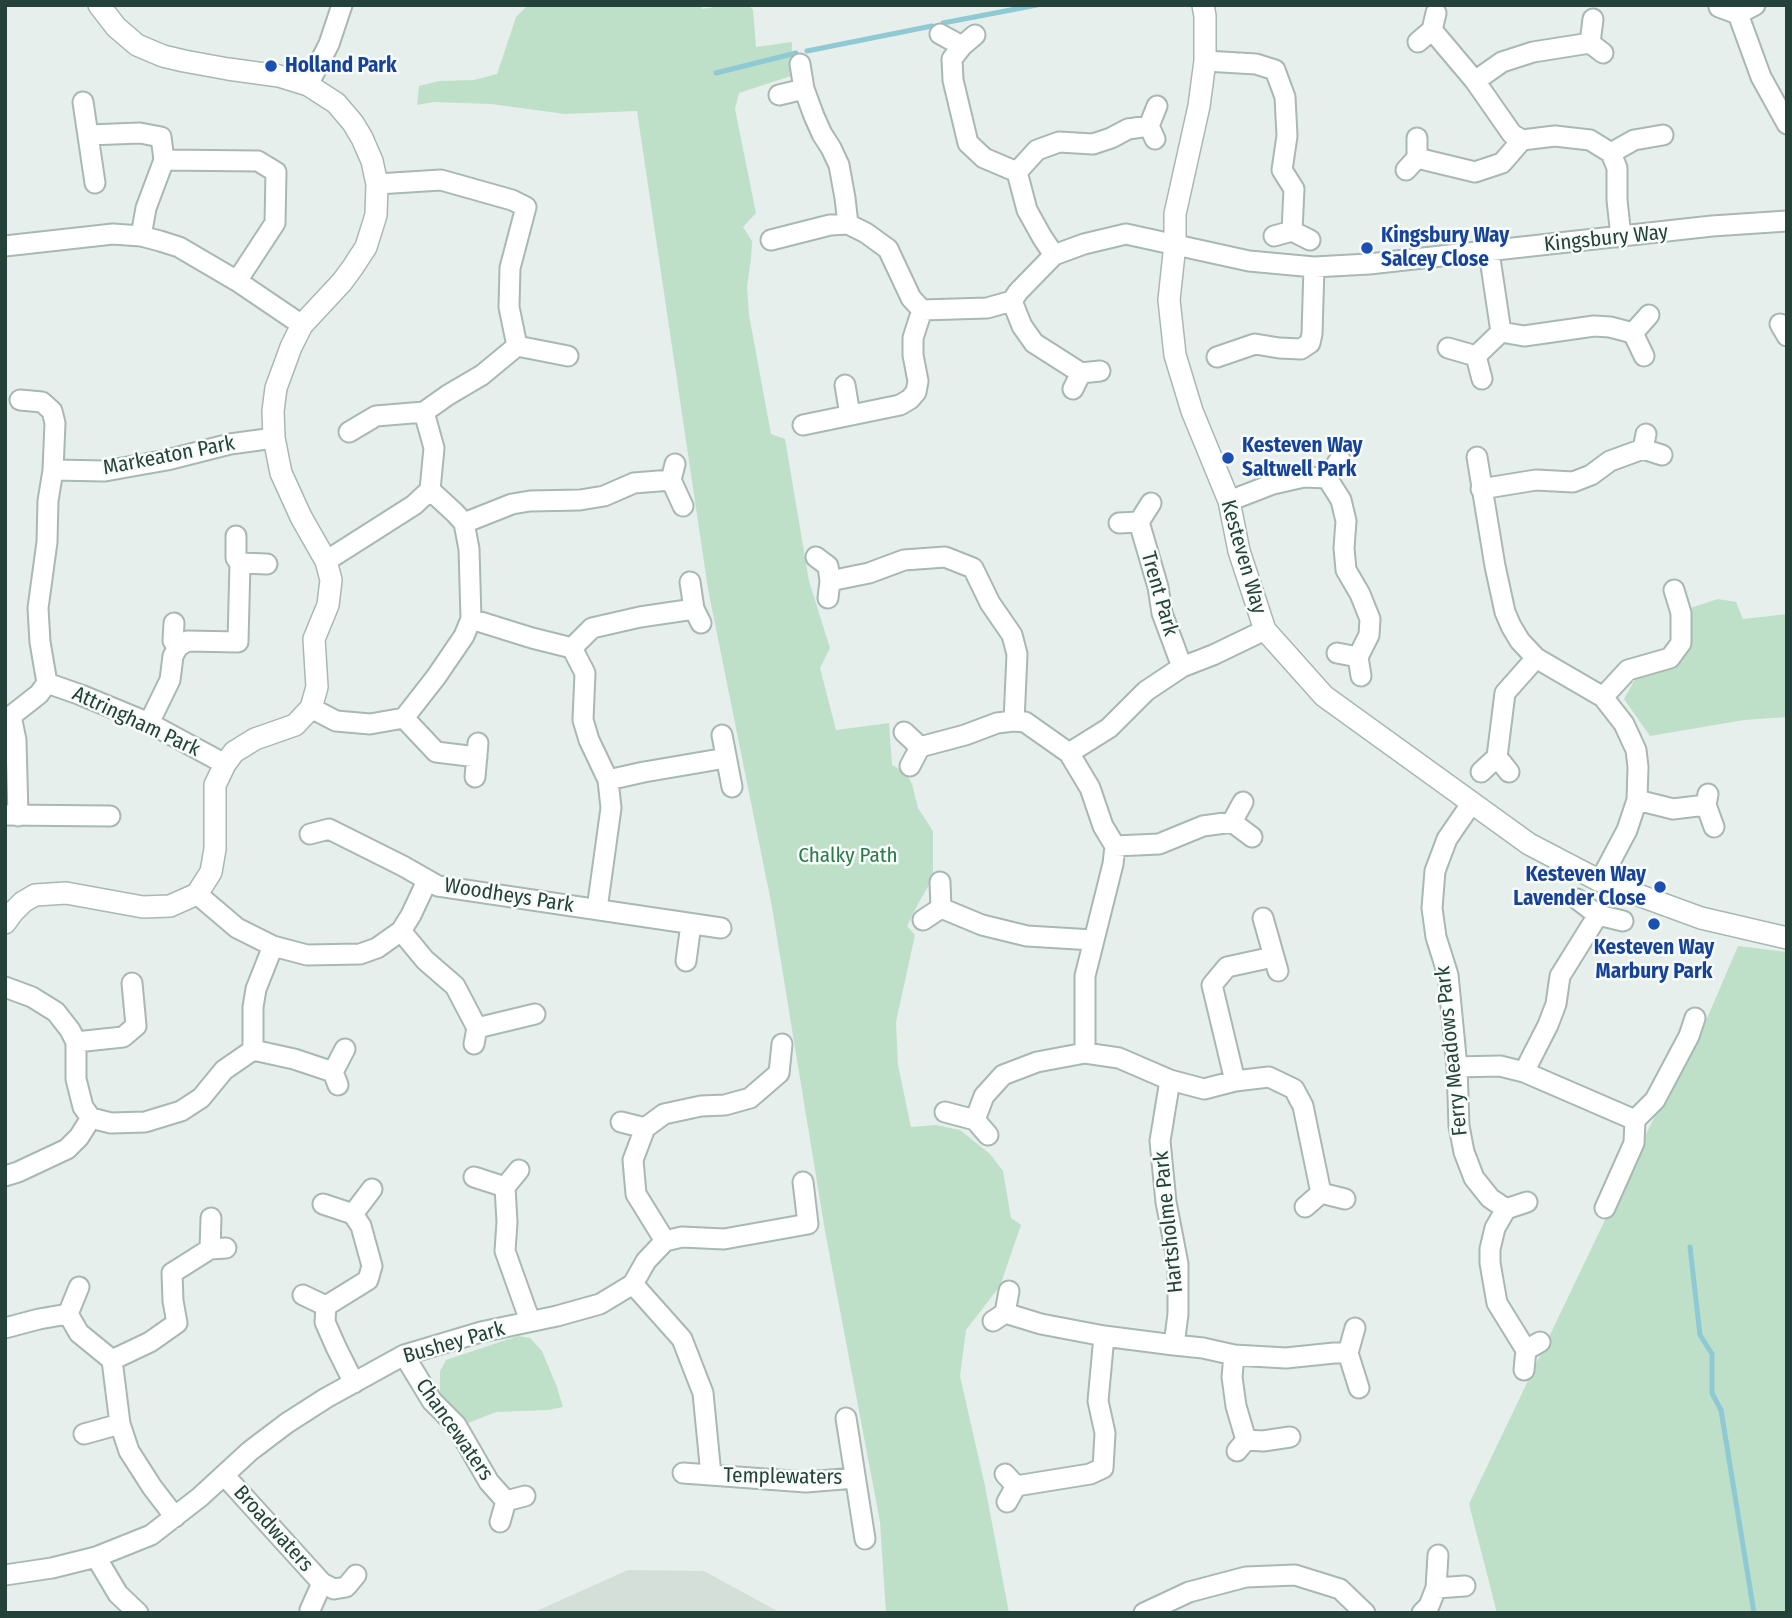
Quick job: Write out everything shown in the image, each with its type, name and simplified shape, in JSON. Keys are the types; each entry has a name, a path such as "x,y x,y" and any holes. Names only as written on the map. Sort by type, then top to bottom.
{"street":[{"path":"5,923 23,902 35,895 66,893 143,907 170,906 197,894 211,872 215,849 215,785 225,764 234,752 255,739 295,725 311,708 317,687 314,639 328,605 331,580 326,561 301,517 281,473 272,411 276,387 302,325 342,282 366,247 376,215 377,184 372,161 353,123 336,103 308,85 279,76 163,56 137,45 116,27 99,5"},
{"path":"308,85 329,44 342,5"},
{"name":"Kesteven Way","path":"1203,5 1205,61 1199,106 1175,214 1169,300 1175,355 1192,411 1228,501 1239,551 1265,630 1324,696 1529,844 1600,880 1701,918 1787,938"},
{"path":"1737,9 1761,77 1787,124"},
{"path":"1475,81 1502,62 1533,52 1597,48 1593,19"},
{"path":"1429,28 1475,81 1512,134 1522,141"},
{"path":"940,34 968,40 952,59 953,80 968,143 984,158 1017,172"},
{"path":"1205,61 1256,64 1275,70 1285,97 1287,136 1282,170 1294,189 1283,234 1310,240"},
{"path":"800,64 804,89 822,134 839,165 848,224"},
{"path":"779,95 804,89"},
{"path":"83,102 95,183"},
{"path":"1017,172 1037,150 1059,142 1093,144 1128,129 1152,133 1157,106"},
{"path":"88,135 140,133 161,137 164,160 146,208 141,236"},
{"path":"1611,153 1634,140 1663,135"},
{"path":"1413,155 1475,172 1502,163 1522,141 1555,136 1590,140 1611,153 1617,168 1621,237"},
{"path":"164,160 258,161 275,172 275,223 237,281"},
{"path":"766,244 830,225 848,224 888,249 911,299 922,310 987,308 1012,301 1054,255 1027,210 1017,172"},
{"path":"377,184 442,180 512,200 526,207 510,268 509,307 517,346"},
{"name":"Kingsbury Way","path":"1054,255 1084,244 1126,234 1250,261 1314,267 1369,264 1713,226 1787,221"},
{"path":"5,246 113,234 141,236 179,247 237,281 302,325"},
{"path":"1489,252 1501,332"},
{"path":"1216,357 1255,344 1301,349 1310,343 1314,267"},
{"path":"1012,301 1022,326 1034,343 1085,378"},
{"path":"803,425 900,405 910,399 916,392 918,381 913,338 922,310"},
{"path":"1633,333 1649,315"},
{"path":"1501,332 1524,336 1594,326 1610,327 1633,333 1644,356"},
{"path":"1476,356 1501,332"},
{"path":"517,346 568,356"},
{"path":"349,432 376,416 424,412 482,375 517,346"},
{"path":"1448,348 1476,356"},
{"path":"1476,356 1482,379"},
{"path":"845,385 850,415"},
{"path":"20,400 42,402 52,411 55,423 53,470"},
{"path":"326,561 414,505 430,490 434,448 424,412"},
{"name":"Markeaton Park","path":"53,470 105,471 167,460 230,443 274,438"},
{"path":"1481,489 1536,480 1573,482 1591,475 1610,461 1651,446"},
{"path":"1477,457 1505,612 1511,626 1520,641 1536,658 1603,697 1624,724 1636,750 1639,767 1637,800 1627,830 1600,880"},
{"path":"1327,478 1340,459"},
{"name":"Attringham Park","path":"8,716 39,694 47,682 40,642 38,608 53,470"},
{"path":"464,523 512,504 604,496 634,483 673,472 683,506"},
{"path":"1228,501 1283,481 1304,477 1327,478"},
{"path":"1327,478 1341,500 1346,522 1346,570 1370,619 1369,635 1360,667 1337,653"},
{"path":"311,708 336,720 370,724 404,718 464,636 471,619 469,549 464,523 430,490"},
{"name":"Trent Park","path":"1151,503 1129,522 1158,587 1162,614 1182,667"},
{"path":"149,723 170,680 173,656 178,647 187,641 238,642 240,563 236,558 236,536"},
{"path":"816,558 828,566 829,589 904,560 945,558 981,564 990,603 1012,635 1017,654 1014,721"},
{"path":"240,563 267,564"},
{"path":"471,619 572,648 592,628 640,617 697,616 690,582"},
{"path":"1603,697 1628,670 1670,658 1681,643 1681,613 1674,590"},
{"path":"174,623 173,641 178,647"},
{"path":"1069,753 1109,728 1146,691 1182,667 1265,630"},
{"name":"Woodheys Park","path":"572,648 585,673 583,720 589,740 608,780 611,808 597,909"},
{"path":"1481,772 1503,765 1505,692 1536,658"},
{"name":"Attringham Park","path":"47,682 149,723 225,764"},
{"path":"8,716 16,740 12,816 110,816"},
{"path":"404,718 436,752 478,750 475,777"},
{"path":"910,766 920,747 997,723 1014,721 1025,722 1069,753 1090,788 1103,826 1115,846 1085,976 1085,1053"},
{"path":"904,732 920,747"},
{"path":"722,735 732,786"},
{"path":"608,780 726,758"},
{"path":"1637,800 1673,809 1707,799 1714,827"},
{"path":"1232,822 1243,802"},
{"name":"Ferry Meadows Park","path":"1471,804 1447,839 1435,870 1432,908 1436,937 1448,975 1457,1067 1459,1126 1464,1152 1475,1178 1490,1198 1506,1209"},
{"path":"1115,846 1159,845 1203,826 1232,822 1252,837"},
{"name":"Woodheys Park","path":"310,834 329,829 438,886 721,928"},
{"path":"197,894 237,928 273,946 307,955 360,954 377,948 401,931 426,881"},
{"path":"940,882 941,908"},
{"path":"1577,899 1598,915 1623,921"},
{"path":"941,908 982,925 1027,936 1093,940"},
{"path":"923,920 941,908"},
{"path":"1524,1072 1556,1004 1560,976 1598,915"},
{"path":"1236,1081 1212,985 1227,967 1276,964 1263,918"},
{"path":"686,961 691,924"},
{"path":"401,931 425,960 455,986 476,1036 535,1014"},
{"path":"253,1050 253,1007 256,989 273,946"},
{"path":"76,1042 123,1037 136,1026 132,983"},
{"path":"5,987 32,997 56,1012 76,1042 76,1079 83,1107 92,1118 111,1123 145,1122 181,1111 201,1098 224,1070 253,1050 293,1059 336,1078 345,1049"},
{"path":"1605,1208 1633,1143 1635,1120 1655,1100 1689,1036 1695,1018"},
{"path":"782,1044 779,1073 750,1098 725,1105 701,1106 664,1114 645,1128 633,1160 636,1194 665,1241 682,1237 724,1239 808,1224 803,1182"},
{"path":"975,1119 984,1096 1003,1075 1037,1062 1085,1053 1119,1058 1170,1080 1204,1089 1269,1077 1294,1089 1303,1107 1321,1193"},
{"path":"1457,1067 1500,1066 1524,1072 1635,1120"},
{"name":"Hartsholme Park","path":"1170,1080 1160,1141 1166,1202 1178,1264 1178,1314 1174,1345"},
{"path":"945,1112 975,1119 988,1135"},
{"path":"5,1175 18,1172 67,1149 92,1118"},
{"path":"621,1122 645,1128"},
{"path":"519,1170 505,1187 505,1251 530,1321"},
{"path":"474,1177 505,1187"},
{"path":"353,1214 372,1189"},
{"path":"1321,1193 1345,1199"},
{"path":"1305,1207 1321,1193"},
{"path":"1524,1370 1533,1346 1497,1303 1490,1249 1495,1228 1506,1209 1527,1202"},
{"path":"323,1204 353,1214 361,1226 372,1266 368,1280 326,1306"},
{"path":"112,1360 150,1342 177,1323 172,1273 218,1249 211,1218"},
{"name":"Bushey Park","path":"5,1575 52,1569 96,1557 151,1535 225,1475 250,1451 326,1398 404,1356 481,1332 600,1304 633,1284 646,1261 665,1241"},
{"name":"Templewaters","path":"633,1284 682,1339 704,1394 711,1475"},
{"path":"68,1314 79,1287"},
{"path":"1009,1291 999,1317 1234,1355 1286,1358 1348,1353"},
{"path":"303,1295 326,1306"},
{"path":"326,1306 325,1322 354,1384"},
{"path":"68,1314 79,1333 112,1360 120,1424 129,1451 175,1517"},
{"path":"5,1328 68,1314"},
{"path":"1355,1328 1348,1353 1359,1388"},
{"path":"1009,1487 1090,1474 1103,1468 1105,1433 1098,1401 1104,1336"},
{"path":"1234,1355 1232,1377 1242,1446 1290,1437"},
{"name":"Chancewaters","path":"404,1356 432,1401 456,1425 489,1482 516,1499 500,1522"},
{"name":"Templewaters","path":"846,1418 865,1539"},
{"path":"84,1434 120,1424"},
{"name":"Templewaters","path":"683,1473 806,1482 855,1478"},
{"name":"Broadwaters","path":"225,1475 322,1583 334,1589 346,1587 356,1575"},
{"path":"1422,1613 1429,1606 1436,1588 1438,1555"},
{"path":"96,1557 118,1594 138,1613"},
{"path":"1144,1613 1189,1592 1246,1577 1295,1574 1340,1589 1365,1613"},
{"name":"Broadwaters","path":"310,1610 322,1583"},
{"path":"1436,1588 1465,1586"}],"shaded area":[{"path":"628,1570 704,1571 781,1613 532,1613"}],"green space":[{"name":"Chalky Path","path":"528,5 701,5 702,9 749,5 753,10 756,47 792,42 791,76 739,93 735,109 756,213 743,227 752,241 747,287 749,315 771,434 785,439 809,581 830,648 820,668 836,730 889,723 892,765 906,773 912,784 918,808 933,831 933,878 907,926 915,935 896,1022 898,1065 911,1127 936,1125 960,1130 990,1154 1003,1171 1011,1218 1021,1225 1000,1286 966,1330 960,1376 985,1486 1009,1613 886,1613 880,1522 825,1231 772,907 708,589 637,111 565,114 491,104 434,102 417,105 419,86 439,81 474,80 497,74 516,17"},
{"path":"1718,599 1736,602 1743,619 1787,614 1787,717 1744,720 1650,736 1624,699 1637,676 1670,667 1684,656 1690,639 1687,615 1690,608"},
{"path":"1738,946 1787,952 1787,1613 1497,1613 1469,1504 1650,1126 1708,1016"},
{"path":"518,1336 530,1338 542,1351 563,1407 496,1412 468,1423 440,1397 440,1371 446,1360"}],"waterway":[{"path":"943,23 1037,5"},
{"path":"807,51 932,26"},
{"path":"716,73 796,53"},
{"path":"1690,1247 1700,1335 1712,1354 1712,1393 1721,1410 1754,1613"}],"place":[{"name":"Holland Park","path":"271,66"},
{"name":"Kingsbury Way Salcey Close","path":"1367,248"},
{"name":"Kesteven Way Saltwell Park","path":"1228,458"},
{"name":"Kesteven Way Lavender Close","path":"1660,887"},
{"name":"Kesteven Way Marbury Park","path":"1654,924"}]}
